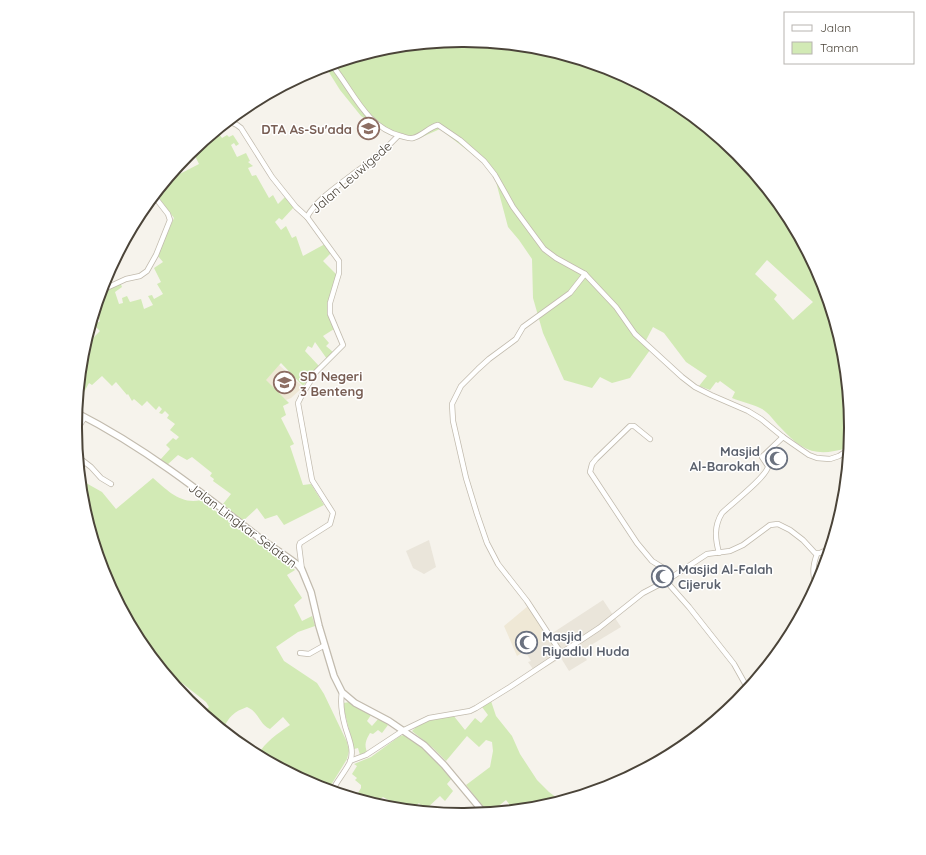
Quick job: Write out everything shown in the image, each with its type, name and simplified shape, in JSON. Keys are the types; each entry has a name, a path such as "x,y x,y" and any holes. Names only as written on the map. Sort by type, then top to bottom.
{"street":[{"path":"335,69 360,106 379,127 398,136 415,138 433,126 438,125 477,155 495,175 513,207 544,249 551,255 585,274 611,302 635,334 695,387 748,411 761,419 783,438 809,455 824,459 836,458 843,453"},
{"path":"234,124 241,128 272,177 296,207 307,217"},
{"name":"Jalan Leuwigede","path":"302,570 298,546 300,543 330,524 333,513 312,480 298,403 316,372 343,345 330,314 330,303 339,273 338,261 307,217 314,208 335,188 368,163 398,136"},
{"path":"109,287 126,279 144,274 150,267 170,220 168,214 158,201"},
{"path":"561,653 527,601 498,564 488,543 476,514 466,478 453,421 452,404 461,386 478,369 516,339 523,327 570,293 585,274"},
{"path":"82,421 85,417"},
{"name":"Jalan Lingkar Selatan","path":"85,417 123,438 161,464 292,560 302,570 311,592 319,626 336,682 342,692 355,703 404,730 424,745 437,757 479,807"},
{"path":"650,439 634,426 630,426 596,459 592,464 590,472 637,543 650,559 665,569 668,580 734,664 745,683"},
{"path":"719,552 715,534 722,513 756,483 768,470 768,466 762,457 783,438"},
{"path":"84,462 101,478 111,484"},
{"path":"350,761 374,751 404,730 429,718 476,708 599,628 643,593 668,580 707,554 730,551 743,545 770,525 778,524 794,533 817,554"},
{"path":"814,575 813,564 817,554 822,552"},
{"path":"300,653 308,654 325,645"},
{"path":"335,786 350,761 351,744 344,723 341,701 342,692"}],"shaded area":[{"name":"SD Negeri 3 Benteng","path":"279,365 303,387 291,398 286,400 265,380"},
{"path":"429,540 436,567 424,574 413,568 406,551"},
{"path":"603,600 621,627 581,651 587,660 569,671 561,658 536,673 528,662 531,661 525,651"},
{"path":"528,606 548,637 517,656 504,626"}],"green space":[{"path":"463,47 488,48 537,54 585,67 631,86 674,111 714,141 749,177 779,216 793,237 804,259 815,282 823,305 831,329 836,353 843,403 843,449 818,452 803,447 788,435 765,411 732,398 735,392 720,381 718,383 716,382 710,390 699,386 707,376 686,362 664,333 653,327 644,344 650,350 630,378 612,383 600,377 592,388 564,380 543,333 533,298 532,259 508,227 495,178 485,164 440,129 413,141 401,139 388,134 361,116 340,90 329,72 365,60 413,50","holes":["767,260 813,302 793,320 774,299 777,295 755,274"]},
{"path":"220,135 222,138 227,135 229,137 233,135 239,144 236,146 234,143 231,145 237,157 246,153 250,161 248,162 253,166 248,168 252,176 256,175 269,198 273,195 278,204 285,197 294,207 282,220 279,218 275,222 281,230 286,226 292,238 296,236 303,256 325,244 331,253 323,261 337,275 330,296 328,308 334,329 323,336 329,343 326,346 333,352 327,359 315,342 312,348 308,346 305,351 319,366 303,386 281,363 266,380 289,403 283,406 286,415 281,418 294,444 290,446 303,485 311,484 324,505 284,525 277,515 265,519 257,508 243,521 223,504 231,494 213,481 214,479 210,476 212,473 192,457 187,460 178,455 167,465 160,460 170,449 166,445 173,438 176,440 179,437 170,430 175,424 167,418 169,415 165,411 162,414 159,413 162,409 159,406 156,410 147,401 142,406 134,399 132,401 128,394 127,395 116,382 112,386 102,376 92,385 89,383 84,391 93,338 100,331 96,327 97,323 100,321 99,318 109,289 120,282 122,287 115,292 119,304 123,303 122,298 127,296 130,302 141,299 144,309 153,305 148,296 152,295 154,299 163,294 157,284 161,282 154,268 163,262 157,255 174,218 159,198 180,174 199,164 195,157 212,141"},
{"path":"153,478 169,492 181,498 194,501 201,500 255,541 286,561 295,570 287,575 302,598 294,605 302,621 312,616 315,626 298,632 276,647 284,661 317,683 324,694 347,742 349,751 347,759 331,784 295,769 261,750 276,735 290,725 283,717 270,729 263,724 251,709 247,707 232,715 225,724 207,709 209,707 206,702 182,683 161,659 133,618 111,573 95,526 87,484 102,492 116,509"},
{"path":"491,701 496,716 512,736 520,754 537,780 555,796 510,805 506,800 498,806 483,807 466,785 490,767 493,751 492,742 486,740 479,747 467,736 446,761 412,731 426,721 453,715 465,730 475,718 481,723 488,715 482,707"},
{"path":"350,702 371,715 367,721 372,726 379,718 388,725 382,733 378,730 373,734 370,733 366,742 367,752 360,755 358,748 354,749 343,706 343,703"},
{"path":"404,735 423,747 452,778 447,784 453,791 445,801 440,796 429,806 421,806 419,803 416,805 413,805 391,801 383,797 380,799 358,793 361,785 355,780 357,778 352,774 357,766 354,764 371,757 400,736"}],"place":[{"name":"DTA As-Su'ada","path":"368,129"},
{"name":"SD Negeri 3 Benteng","path":"284,383"},
{"name":"Masjid Al-Barokah","path":"776,458"},
{"name":"Masjid Al-Falah Cijeruk","path":"663,576"},
{"name":"Masjid Riyadlul Huda","path":"526,643"}]}
